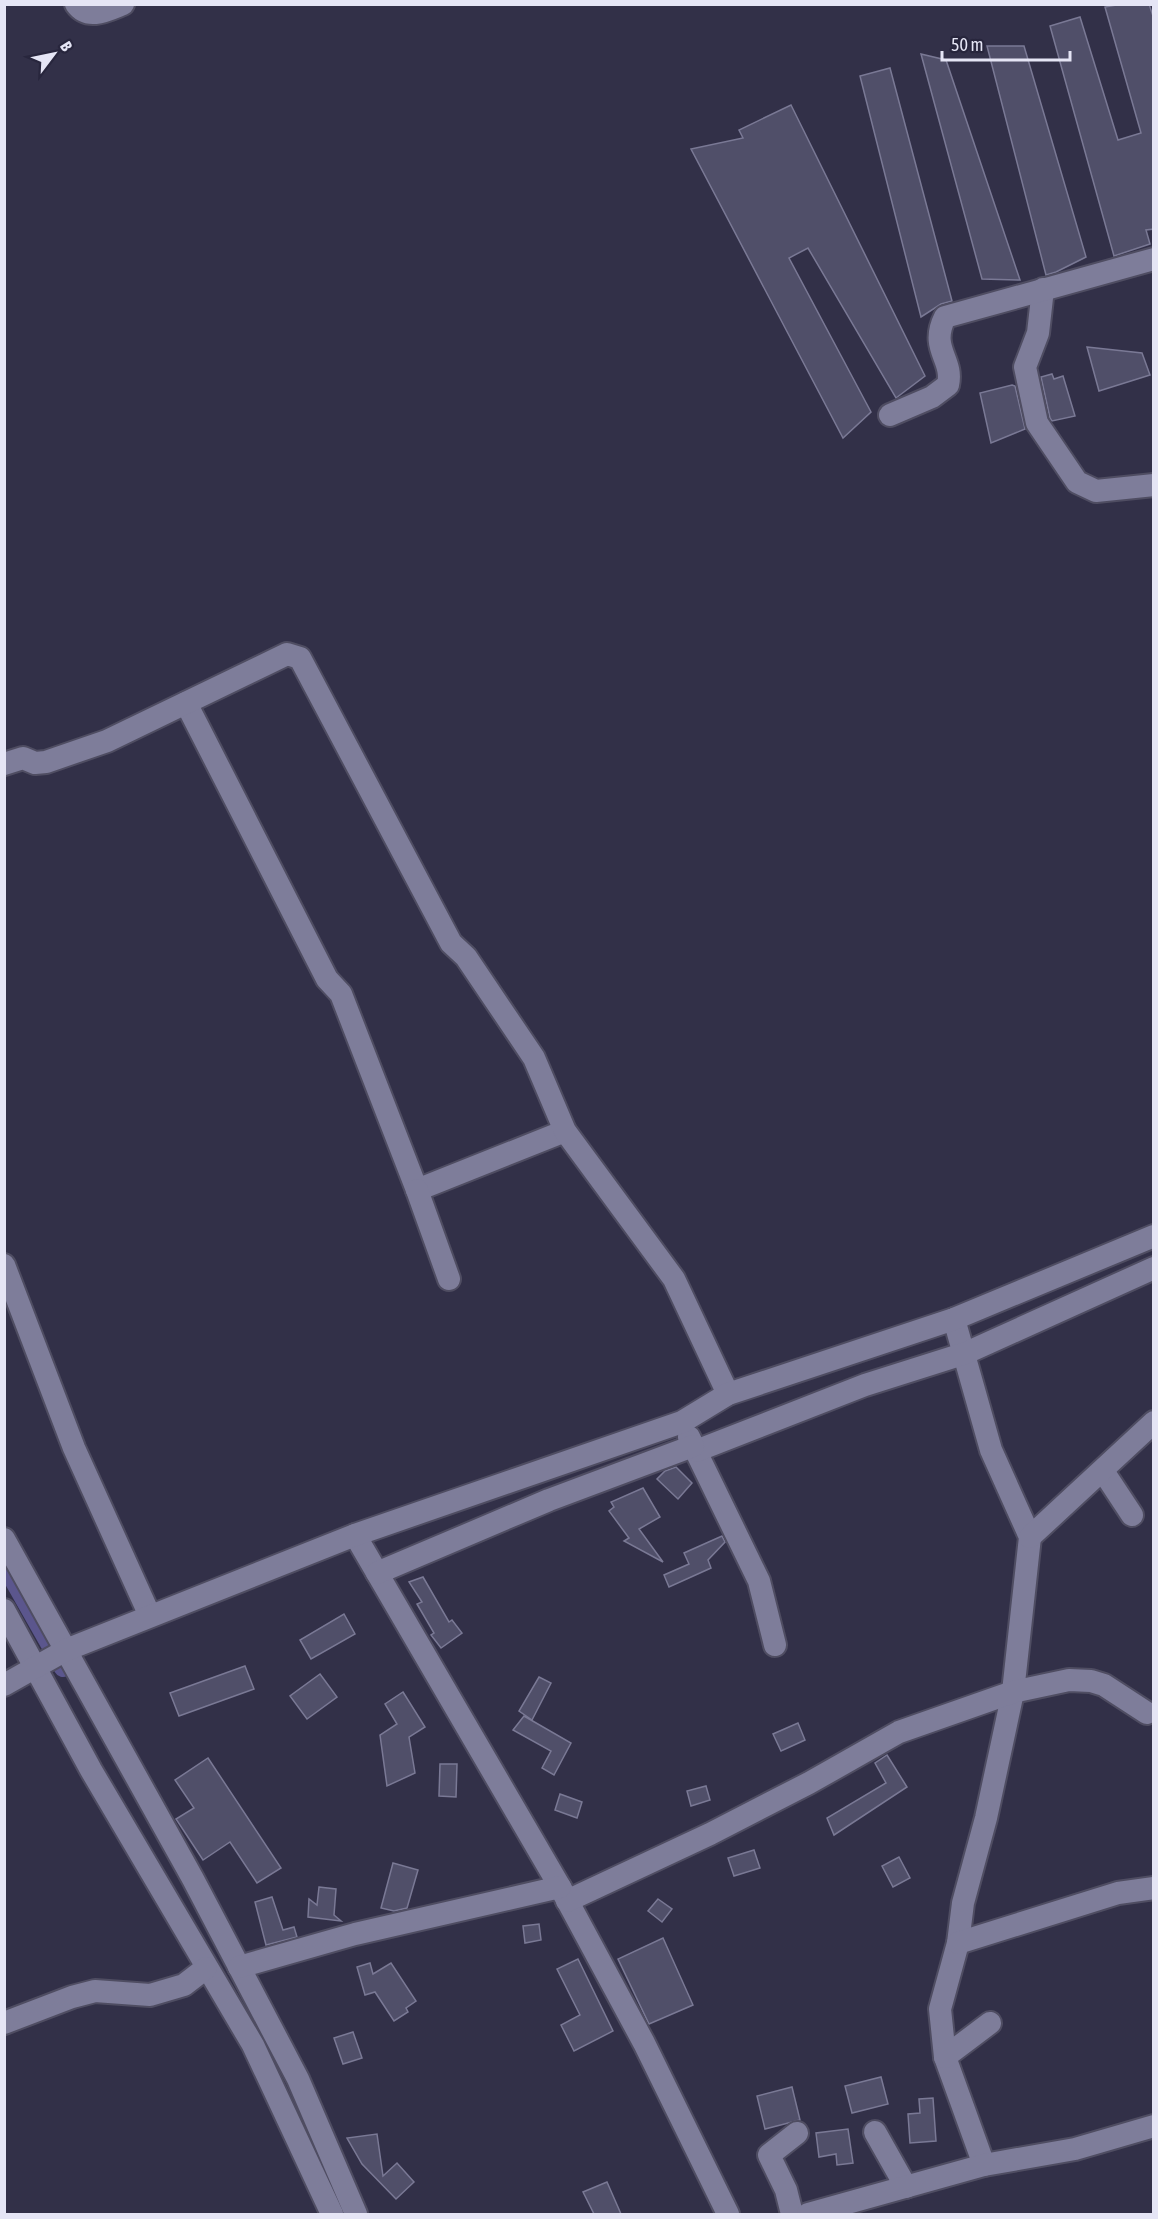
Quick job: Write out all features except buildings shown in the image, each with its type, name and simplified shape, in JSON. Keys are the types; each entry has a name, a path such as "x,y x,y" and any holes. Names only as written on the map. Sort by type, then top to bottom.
{"street":[{"path":"76,4 83,12 98,14 123,4"},
{"path":"890,414 932,397 948,385 951,373 939,348 940,327 945,317 1154,259"},
{"path":"1043,289 1038,333 1025,367 1037,423 1077,482 1096,491 1154,485"},
{"path":"4,764 23,758 35,763 45,762 68,755 107,741 287,654 300,658 451,943 466,957 534,1058 565,1131 674,1279 728,1394"},
{"path":"186,703 327,979 341,994 449,1279"},
{"path":"417,1190 565,1131"},
{"path":"4,1685 35,1665 66,1650 355,1535 682,1422 728,1394 954,1319 1145,1239 1153,1270 966,1353 865,1385 695,1449 549,1500 378,1573"},
{"path":"4,1265 74,1448 150,1616"},
{"path":"954,1319 966,1353 992,1450 1030,1537 1013,1692 986,1818 963,1903 958,1943 940,2009 945,2057 984,2165"},
{"path":"682,1422 759,1581 775,1645"},
{"path":"1030,1537 1154,1422"},
{"path":"1103,1471 1132,1515"},
{"path":"355,1535 563,1894 644,2043 728,2214"},
{"path":"4,1539 298,2079 356,2214"},
{"path":"4,1610 91,1770 253,2045 332,2214"},
{"path":"239,1967 355,1934 563,1894 710,1834 809,1783 899,1732 1013,1692 1070,1680 1091,1681 1104,1685 1146,1713"},
{"path":"958,1943 1118,1893 1154,1888"},
{"path":"4,2023 72,1997 95,1991 150,1995 184,1985 206,1968"},
{"path":"945,2057 990,2023"},
{"path":"808,2214 984,2165 1075,2150 1154,2126"},
{"path":"875,2132 906,2187"},
{"path":"792,2214 786,2190 769,2155 797,2133"}],"waterway":[{"path":"4,1564 63,1668"}]}
